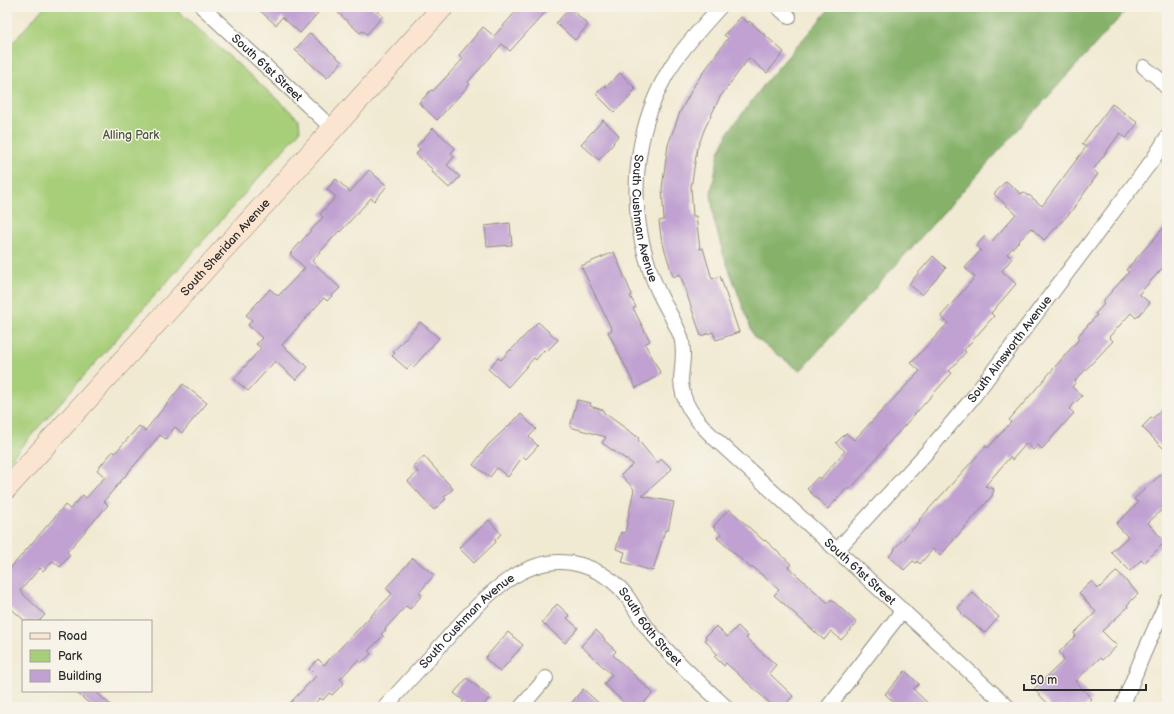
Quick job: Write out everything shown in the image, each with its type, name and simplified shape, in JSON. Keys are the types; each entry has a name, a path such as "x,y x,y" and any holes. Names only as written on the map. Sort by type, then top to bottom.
{"street":[{"name":"South 61st Street","path":"202,7 333,129"},
{"name":"South Sheridan Avenue","path":"7,488 443,7"},
{"name":"South Cushman Avenue","path":"712,436 696,420 683,394 681,380 683,353 681,340 675,323 662,298 645,257 636,202 637,175 644,131 650,109 672,66 686,46 720,7"},
{"path":"778,7 789,17"},
{"path":"1144,67 1158,78 1167,88"},
{"name":"South Ainsworth Avenue","path":"837,550 928,451 971,400 1154,158 1167,137"},
{"name":"South 61st Street","path":"712,436 1008,707"},
{"name":"South Cushman Avenue","path":"385,707 472,610 497,589 522,572 536,565 556,561 565,561"},
{"name":"South 60th Street","path":"565,561 593,569 620,587 647,628 667,650 726,707"},
{"path":"1122,707 1167,601"},
{"path":"828,707 903,610"},
{"path":"521,707 546,678"}],"green space":[{"name":"Alling Park","path":"44,7 174,7 299,119 300,131 7,463 7,49"},
{"path":"831,7 1129,7 800,371 754,337 723,253 714,220 711,193 719,152 729,131 769,78"}],"building":[{"path":"256,7 312,7 318,13 300,33 282,17 276,25"},
{"path":"332,7 372,7 383,16 367,34 363,31 360,33"},
{"path":"520,7 550,7 510,51 502,44 468,82 470,84 437,120 419,103 431,90 433,91 463,59 459,55 483,27 494,36"},
{"path":"570,8 588,25 575,40 556,23"},
{"path":"741,17 748,23 749,21 784,52 767,73 749,58 720,97 697,149 691,188 693,216 696,216 700,249 703,248 712,279 720,276 739,332 716,340 713,332 701,336 680,274 673,277 661,237 659,221 664,220 662,188 668,145 680,112 695,84 728,38 724,35"},
{"path":"310,33 342,62 327,78 295,50"},
{"path":"620,73 636,89 630,95 631,96 614,112 596,94 605,85 606,87"},
{"path":"1112,104 1138,123 1126,138 1120,133 1093,170 1098,174 1070,213 1044,240 1031,228 1007,254 1012,258 1002,271 1016,284 991,313 994,316 964,350 966,352 949,371 952,373 887,445 862,476 849,490 847,488 828,509 807,489 818,477 820,479 845,451 836,443 846,433 854,440 920,371 911,363 948,323 941,316 975,277 965,268 981,250 976,246 986,235 992,241 1016,214 994,194 1006,181 1021,194 1023,192 1028,196 1029,195 1042,206 1086,147 1082,144"},
{"path":"603,120 619,135 599,160 581,144"},
{"path":"433,128 455,148 451,153 454,157 447,165 460,177 449,188 416,154 420,149 417,146"},
{"path":"369,170 387,186 374,201 371,198 312,261 340,288 327,301 324,298 282,345 308,367 296,380 275,361 248,391 234,379 261,348 256,344 262,338 248,325 252,320 246,315 270,289 278,296 305,268 290,254 323,217 320,214 336,197 327,189 336,179 350,192"},
{"path":"510,223 512,245 487,247 485,226"},
{"path":"1167,224 1167,263 1139,294 1150,303 1136,318 1131,313 1109,337 1113,341 1075,381 1076,382 1072,387 1082,396 1069,409 1074,413 1042,449 1038,445 1033,450 1027,443 1012,460 1010,457 985,486 994,489 992,496 940,556 933,549 920,564 917,561 916,563 913,561 904,570 889,556 895,550 894,549 986,446 988,448 1011,422 1009,420 1080,338 1078,336 1097,315 1095,314 1104,304 1102,302 1129,272 1126,270"},
{"path":"614,252 632,295 630,296 636,307 633,308 650,341 645,344 661,374 636,388 608,332 612,330 581,266"},
{"path":"933,256 946,268 922,295 909,284"},
{"path":"420,322 439,338 413,368 410,365 407,369 392,356 395,353 393,352"},
{"path":"538,322 558,340 546,352 544,350 536,360 534,358 508,387 488,369 498,358 501,360"},
{"path":"183,384 207,403 182,433 175,427 166,439 160,435 104,501 108,505 67,552 70,555 60,567 53,561 43,571 40,568 20,591 45,615 40,620 24,620 7,605 7,572 65,505 70,509 83,495 86,498 105,477 97,470 113,451 115,453 139,426 145,431"},
{"path":"577,400 591,403 590,406 603,410 603,412 639,438 638,440 657,463 662,459 672,469 642,496 674,502 668,531 665,530 653,571 622,562 625,552 616,549 621,532 625,533 634,489 621,475 633,464 602,443 606,437 570,427"},
{"path":"1167,405 1167,452 1142,427"},
{"path":"521,414 536,429 529,437 538,446 526,459 523,456 508,477 497,468 490,477 473,465 488,445"},
{"path":"424,456 453,489 444,497 446,499 434,510 408,481 418,472 413,466"},
{"path":"1167,469 1167,505 1148,523 1165,542 1144,563 1141,560 1130,571 1111,552 1128,537 1116,524 1138,503 1134,499"},
{"path":"729,509 791,564 788,567 828,603 831,599 857,623 841,640 831,631 824,640 774,595 779,590 717,538 721,534 713,527"},
{"path":"489,520 501,534 495,540 496,542 474,563 459,548"},
{"path":"413,558 434,575 419,593 422,595 410,609 406,606 385,629 386,630 381,634 383,636 368,651 371,654 361,663 358,660 340,679 344,683 332,695 329,693 323,700 320,698 311,707 286,707 316,676 309,669 318,659 324,665 392,594 386,588"},
{"path":"1117,571 1138,594 1127,605 1128,607 1102,631 1117,646 1102,660 1100,658 1075,681 1092,699 1084,707 1051,707 1034,689 1064,660 1062,657 1063,656 1059,652 1076,636 1074,633 1096,612 1079,593 1092,581 1098,589"},
{"path":"972,592 999,617 985,633 961,614 962,613 958,608"},
{"path":"557,604 570,616 567,618 578,628 565,643 542,622"},
{"path":"716,626 727,637 738,626 748,636 746,638 776,665 769,673 793,696 783,707 774,707 726,663 724,666 714,656 717,654 705,640 705,637"},
{"path":"596,630 616,651 613,655 653,693 640,707 629,707 604,684 612,675 581,646"},
{"path":"508,632 523,645 500,672 485,658"},
{"path":"905,671 919,684 913,689 932,707 899,707 885,694"},
{"path":"467,678 490,697 482,707 459,707 464,701 454,693"},
{"path":"583,689 603,707 568,707"},
{"path":"76,692 96,692 113,707 93,707"}]}
